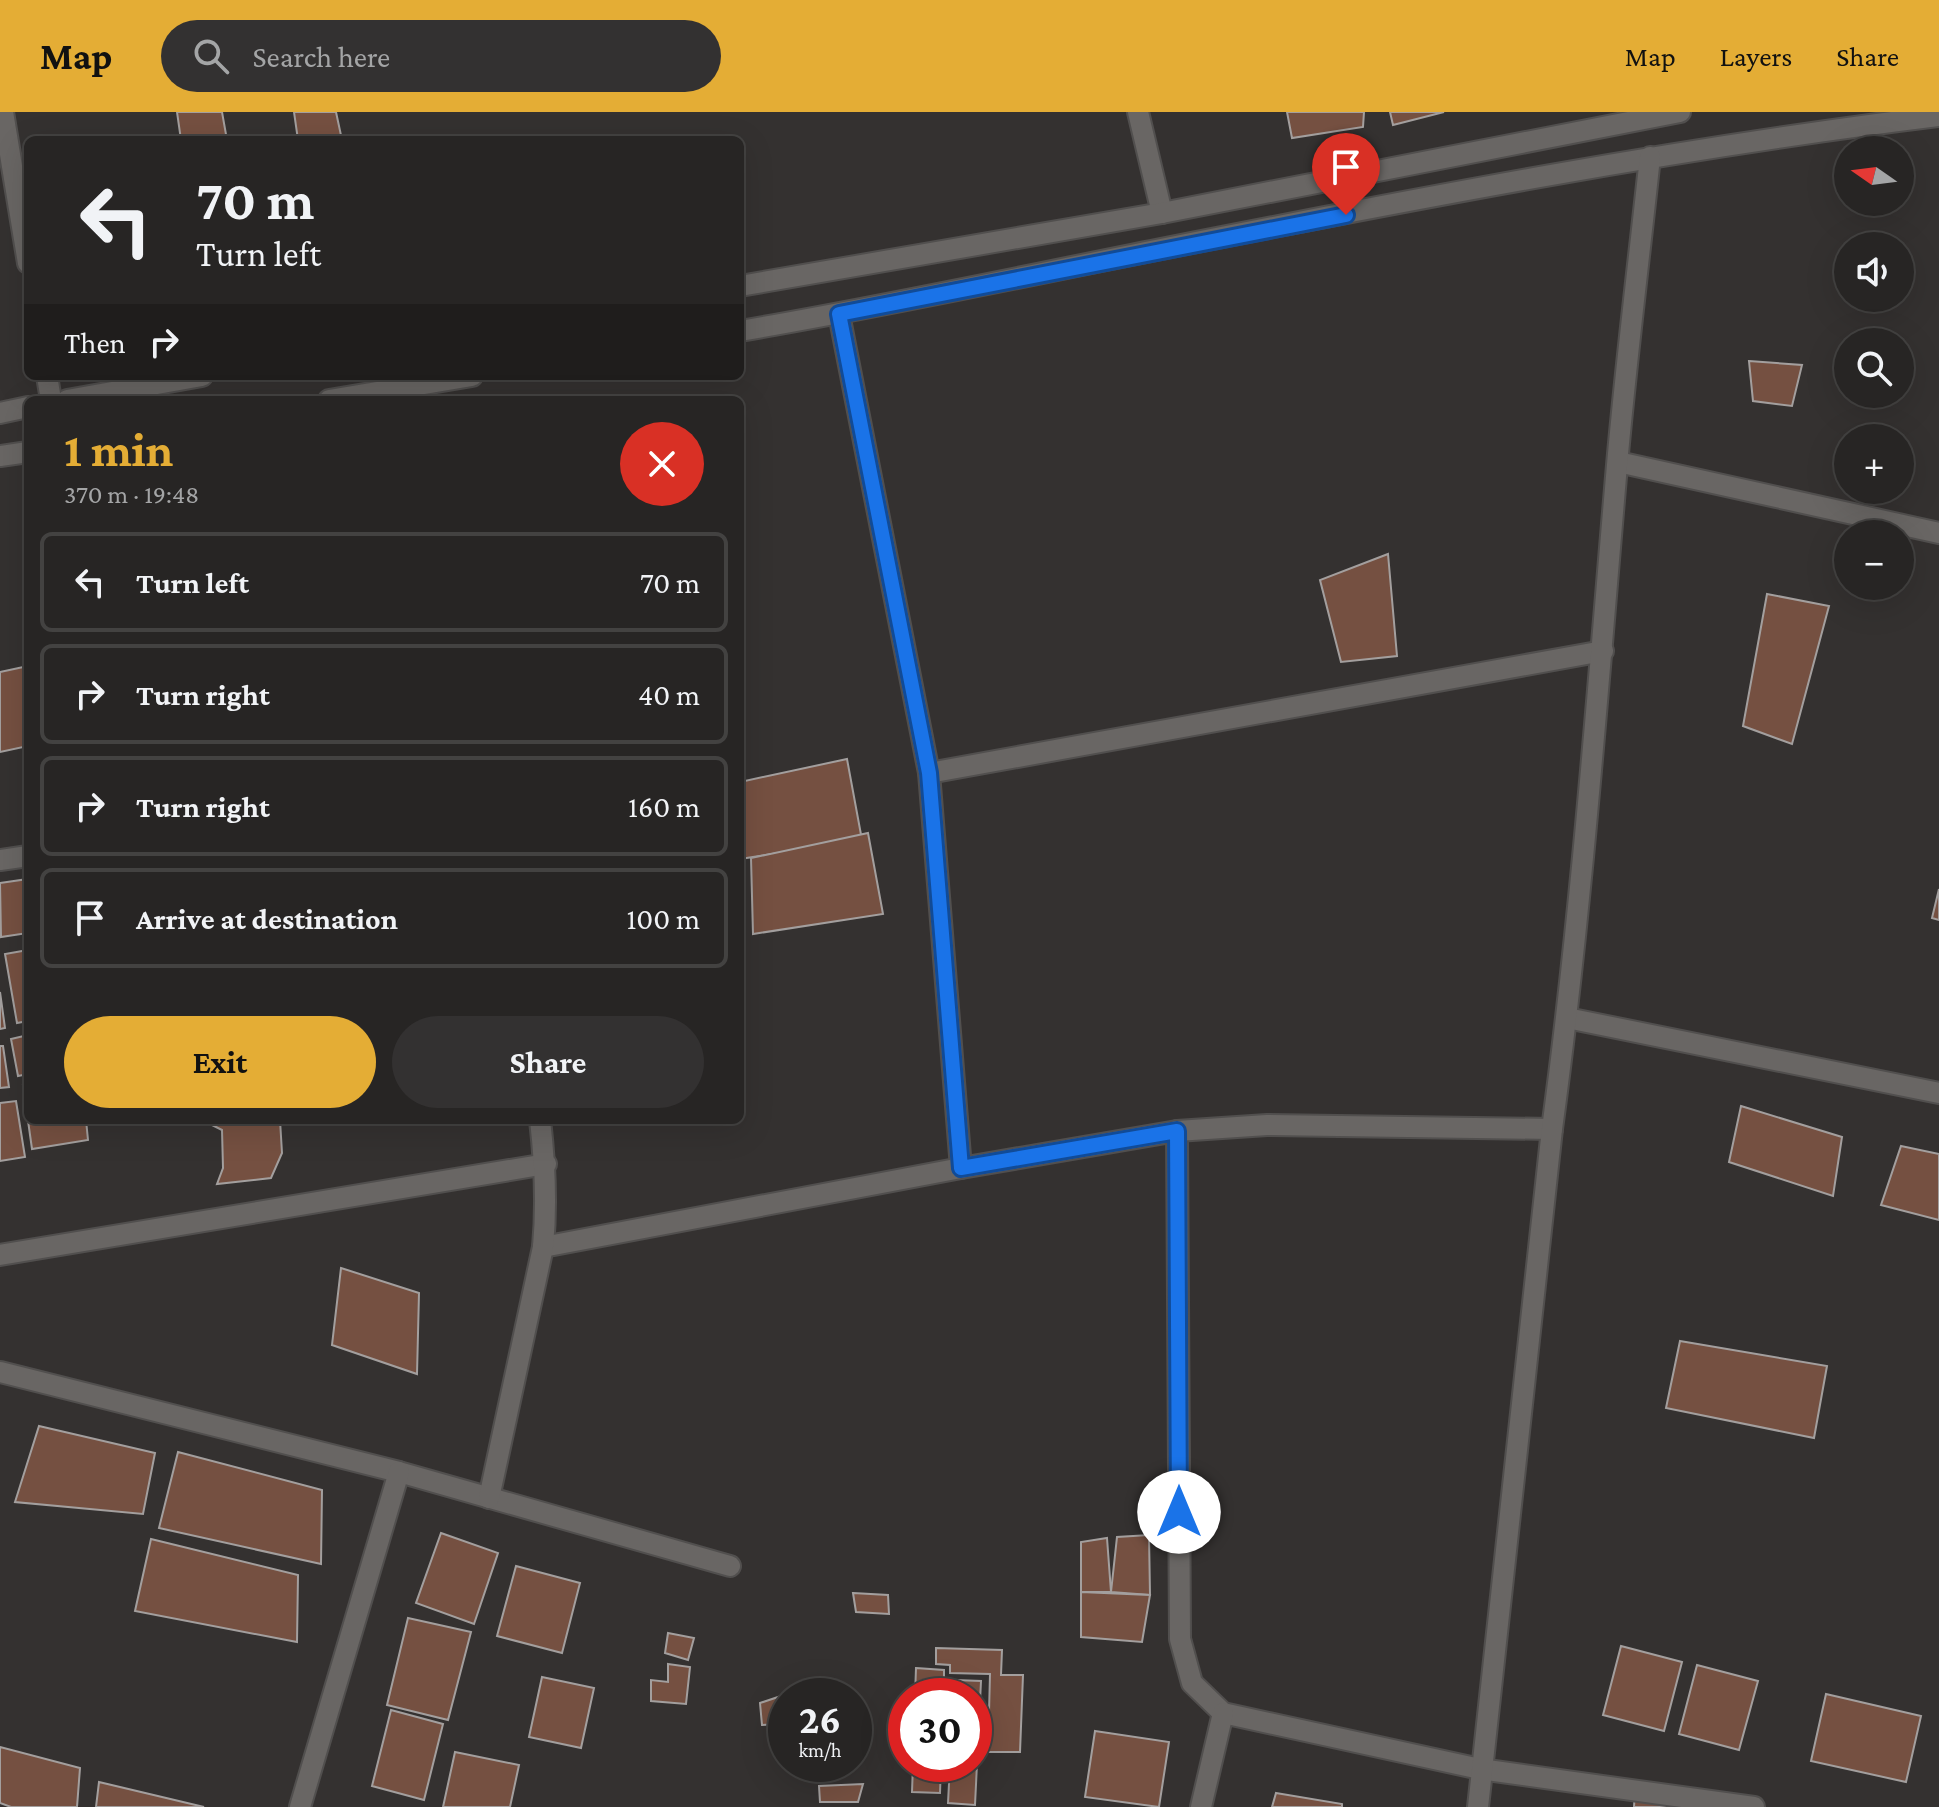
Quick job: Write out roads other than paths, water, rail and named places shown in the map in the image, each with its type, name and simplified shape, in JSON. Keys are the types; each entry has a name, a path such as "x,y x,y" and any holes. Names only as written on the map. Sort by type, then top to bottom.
{"street":[{"path":"3,112 24,239"},
{"path":"1138,112 1162,213"},
{"path":"744,285 1162,213 1680,112"},
{"path":"744,330 1650,157 1939,116"},
{"path":"1478,1807 1552,1129 1567,1018 1618,462 1650,157"},
{"path":"839,314 929,773 961,1168"},
{"path":"90,396 180,380"},
{"path":"378,396 439,391 463,380"},
{"path":"0,413 24,408"},
{"path":"0,456 24,453"},
{"path":"1618,462 1939,533"},
{"path":"929,773 1603,651"},
{"path":"0,860 24,857"},
{"path":"1567,1018 1939,1093"},
{"path":"489,1498 543,1247 546,1164 541,1124"},
{"path":"543,1247 961,1168 1177,1131 1267,1125 1552,1129"},
{"path":"1177,1131 1180,1639 1192,1683 1223,1713 1480,1769 1754,1807"},
{"path":"0,1255 546,1164"},
{"path":"0,1373 399,1472 730,1566"},
{"path":"300,1807 399,1472"},
{"path":"1201,1807 1223,1713"}]}
